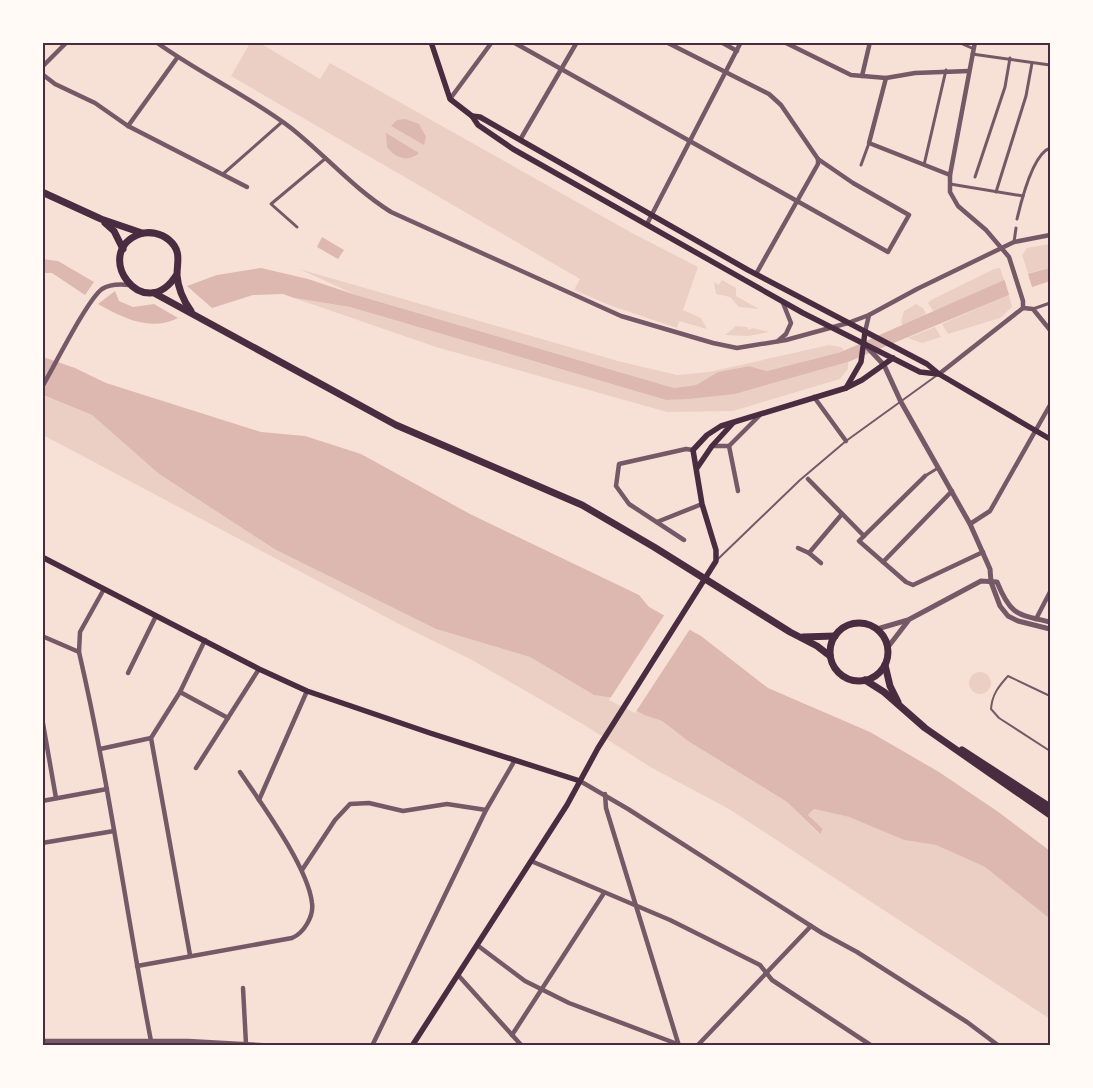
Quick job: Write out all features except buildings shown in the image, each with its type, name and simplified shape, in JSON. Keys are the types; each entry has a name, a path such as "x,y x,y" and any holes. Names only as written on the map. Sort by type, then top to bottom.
{"main road":[{"path":"431,42 450,99 472,116 478,125 513,149 783,301 920,372 939,374"},
{"path":"472,116 480,117 756,274 927,364 939,374 1050,439"},
{"path":"42,192 101,219 142,233 161,235 175,247 179,256 177,274 183,300 193,313"},
{"path":"42,198 74,207"},
{"path":"101,219 114,231 123,249"},
{"path":"142,233 128,242 123,249 120,268 129,285 136,290 154,293 193,313 396,425 582,505 817,646 830,656 834,665 847,678 865,680 873,677 885,665"},
{"path":"154,293 172,283 177,274"},
{"path":"846,388 862,362 865,332"},
{"path":"881,365 880,352 882,341"},
{"path":"412,1046 531,861 598,748 716,560 716,550 702,504 693,450 707,435 734,422 846,388 862,380 893,358"},
{"path":"697,468 712,446 734,422"},
{"path":"42,557 259,669 307,691 580,781"},
{"path":"830,656 835,636 847,625 862,623 877,629 888,647 885,665 890,686 901,706"},
{"path":"800,637 835,636"},
{"path":"865,680 901,706 925,728 1050,815"},
{"path":"925,728 991,767 1050,807"}],"street":[{"path":"42,67 67,42"},
{"path":"156,42 177,58 282,122 326,158 370,199 391,212 621,316 713,343 737,348 777,342 849,324 1000,248 1014,242 1050,236"},
{"path":"450,99 492,42"},
{"path":"513,42 888,252 909,215 853,183 818,159 781,105 769,94 666,42"},
{"path":"520,140 577,42"},
{"path":"721,42 737,51"},
{"path":"647,224 742,42"},
{"path":"784,42 851,75 886,78 946,70 950,72 969,71"},
{"path":"862,76 870,42"},
{"path":"958,42 974,49"},
{"path":"975,42 950,175 951,196 958,206 986,230 1009,257 1023,301 1023,308"},
{"path":"972,54 1050,65"},
{"path":"128,126 177,58"},
{"path":"975,177 1005,87 1010,58"},
{"path":"996,192 1026,96 1032,62"},
{"path":"924,165 946,70"},
{"path":"42,74 56,84 95,102 128,126 247,187"},
{"path":"861,165 869,143 886,78"},
{"path":"222,175 282,122"},
{"path":"869,143 950,175"},
{"path":"1017,219 1023,196 1040,158 1045,150 1050,148"},
{"path":"298,227 271,204 326,158"},
{"path":"756,274 818,164 818,159"},
{"path":"949,184 971,186 1023,196"},
{"path":"1014,242 1016,228"},
{"path":"42,387 89,306 102,290 119,284 129,285"},
{"path":"777,342 786,334 791,323 783,301"},
{"path":"939,374 1023,308 1033,309 1050,303"},
{"path":"1033,309 1050,330"},
{"path":"865,332 869,315"},
{"path":"881,365 970,524 990,569 991,582"},
{"path":"814,397 846,441"},
{"path":"970,524 990,511 1050,405"},
{"path":"712,446 729,446 763,412"},
{"path":"729,446 738,491"},
{"path":"684,540 629,504 616,486 619,464 686,449 693,450"},
{"path":"938,467 926,476 859,541 906,582 917,585 983,552"},
{"path":"808,479 864,536"},
{"path":"883,562 952,491"},
{"path":"657,522 702,504"},
{"path":"809,553 842,514"},
{"path":"798,548 809,553 821,563"},
{"path":"877,629 908,620 982,581 997,582 1009,607 1017,613 1050,629"},
{"path":"104,589 80,632 79,652 108,789 151,1042"},
{"path":"1035,622 1050,592"},
{"path":"128,673 156,616"},
{"path":"888,647 908,620"},
{"path":"1035,622 1050,622"},
{"path":"42,636 79,652"},
{"path":"190,955 151,738 180,692 205,640"},
{"path":"196,768 259,669"},
{"path":"259,800 307,691"},
{"path":"180,692 228,718"},
{"path":"42,718 56,798"},
{"path":"100,749 151,738"},
{"path":"372,1046 486,810 515,760"},
{"path":"137,966 297,936 310,920 313,910 312,902 302,870 240,772"},
{"path":"580,781 605,794 811,926 894,975 996,1045"},
{"path":"42,801 108,789"},
{"path":"605,794 606,808 634,905 680,1045"},
{"path":"302,870 336,820 350,804 369,803 402,811 447,804 486,810"},
{"path":"42,843 114,831"},
{"path":"531,861 670,920 760,965 765,974 872,1046"},
{"path":"512,1035 604,892"},
{"path":"697,1046 811,926"},
{"path":"477,945 525,981 569,1003 680,1045"},
{"path":"458,975 522,1046"},
{"path":"243,988 246,1044"},
{"path":"42,1040 50,1043 151,1042 277,1046"}],"lane":[{"path":"716,560 800,480 846,441 939,374"},
{"path":"1050,696 1008,676 998,686 992,698 991,709 999,718 1050,751"}],"shaded area":[{"path":"250,43 260,43 320,79 330,63 632,233 698,267 683,310 701,318 707,329 679,321 677,328 609,305 574,290 580,279 231,76"},
{"path":"405,119 419,124 426,137 424,145 391,126 397,120"},
{"path":"386,133 419,153 410,158 402,158 394,154 387,147"},
{"path":"322,237 344,250 338,259 317,247"},
{"path":"1050,244 1050,268 1028,273 1022,255 1027,248"},
{"path":"42,259 58,261 94,282 85,295 52,273 43,273"},
{"path":"261,268 308,279 356,295 674,388 696,385 718,372 749,366 767,371 841,352 1004,280 1050,268 1050,281 1009,295 848,362 735,394 666,400 350,307 294,298 283,294 253,295 212,308 187,286 217,275"},
{"path":"1000,268 1004,280 934,312 928,303 994,269"},
{"path":"299,269 618,361 677,375 709,372 829,345 841,347 845,351 767,371 749,366 718,372 696,385 674,388 356,295"},
{"path":"722,280 736,288 736,296 759,309 739,307 730,297 716,294 714,282 719,285"},
{"path":"115,291 119,301 133,307 154,304 178,318 157,324 137,322 98,304"},
{"path":"1009,295 1012,307 1000,318 948,334 942,324"},
{"path":"294,298 350,307 666,400 735,394 848,362 848,369 840,379 733,411 667,412 436,347"},
{"path":"916,304 923,308 926,314 903,326 901,321 904,311"},
{"path":"736,326 747,327 749,330 752,328 769,332 748,336 725,335"},
{"path":"935,327 941,337 922,343 908,338"},
{"path":"43,357 75,368 106,383 261,432 305,436 361,454 470,514 639,595 649,607 701,636 768,688 870,732 939,772 997,811 1050,851 1050,919 985,867 936,845 904,840 849,817 814,809 808,815 823,829 820,834 787,802 688,741 662,721 644,715 614,698 594,695 530,657 436,629 276,550 159,474 92,415 43,395"},
{"path":"42,395 92,415 159,474 276,550 436,629 530,657 594,695 614,698 644,715 662,721 688,741 787,802 819,834 823,829 808,815 814,809 849,817 904,840 936,845 985,867 1050,919 1050,1019 729,809 652,768 586,726 472,660 399,624 43,435"},
{"path":"980,672 988,675 991,683 988,691 980,694 972,691 969,683 972,675"}],"pier":[{"path":"1027,271 1033,290 1010,298 1004,278"},
{"path":"665,614 690,629 635,713 609,700"}]}
